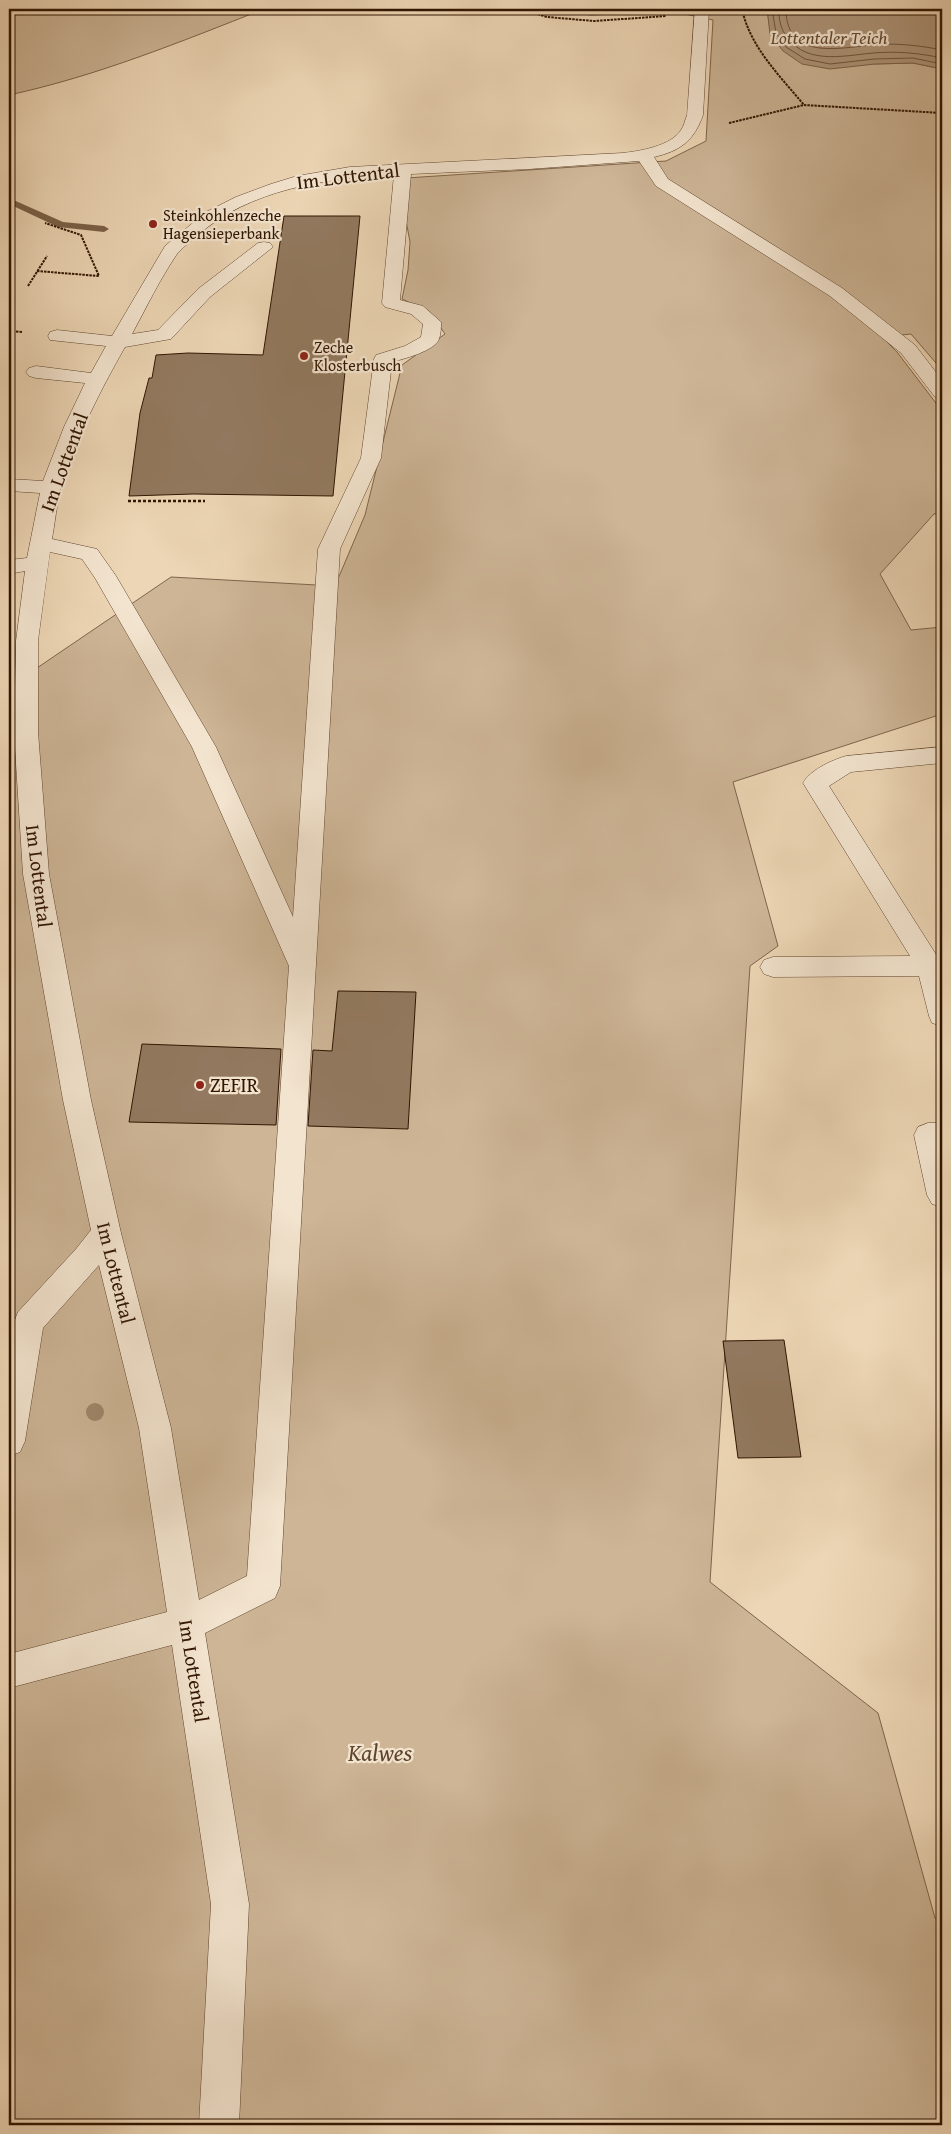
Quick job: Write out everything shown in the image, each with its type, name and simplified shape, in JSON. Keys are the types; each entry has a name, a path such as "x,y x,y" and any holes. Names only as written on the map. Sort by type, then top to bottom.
{"street":[{"path":"689,131 695,115 702,11"},
{"name":"Im Lottental","path":"219,2125 230,1904 155,1428 106,1233 77,1100 36,874 18,639 51,487 74,427 97,378 171,250 212,216 258,194 297,181 350,172 623,158 644,155 673,145 689,131"},
{"path":"644,155 662,182 836,292 908,349 942,393"},
{"path":"9,1671 187,1624 263,1586 329,549 371,458 383,359 412,350 430,339 432,322 417,310 391,303 403,169"},
{"path":"57,336 119,342 164,335 204,293 264,247"},
{"path":"36,372 97,378"},
{"path":"9,485 51,487"},
{"path":"9,566 38,553 89,554 105,576 204,747 302,966"},
{"path":"942,755 846,764 816,784 936,966 942,1016"},
{"path":"773,967 936,966"},
{"path":"942,1134 928,1135 942,1195"},
{"path":"9,1441 29,1322 87,1258 106,1233"}],"path":[{"path":"521,9 547,17 594,21 702,11"},
{"path":"742,9 742,20 772,68 804,105"},
{"path":"689,131 804,105 942,113"},
{"path":"37,271 99,276 81,235 45,223"},
{"path":"28,286 47,256"},
{"path":"128,501 204,501"}],"green space":[{"path":"9,9 264,9 170,46 106,68 9,95"},
{"name":"Kalwes","path":"563,9 767,9 771,34 875,64 913,63 942,69 942,370 911,334 882,337 897,352 942,411 942,513 934,514 880,574 911,630 942,627 942,714 733,782 778,946 750,966 710,1582 878,1713 935,1918 942,1922 942,2125 9,2125 9,687 171,577 335,586 365,515 402,365 445,334 430,312 402,299 408,270 410,242 403,204 406,178 666,161 706,141 713,20 675,12 590,15"}],"water":[{"name":"Lottentaler Teich","path":"767,9 942,9 942,69 913,63 875,64 830,69 802,64 783,51 770,34"}],"building":[{"name":"Zeche Klosterbusch","path":"284,216 360,216 333,496 193,494 129,496 140,413 149,378 152,378 156,355 188,353 263,355"},
{"path":"338,991 416,992 408,1129 308,1126 313,1050 332,1051"},
{"name":"ZEFIR","path":"142,1044 281,1049 276,1125 129,1122"},
{"path":"784,1340 801,1457 738,1458 723,1341"}],"waterway":[{"path":"9,201 61,225 104,229"}],"place":[{"name":"Steinkohlenzeche Hagensieperbank","path":"153,224"},
{"name":"Zeche Klosterbusch","path":"304,356"},
{"name":"ZEFIR","path":"200,1085"}]}
